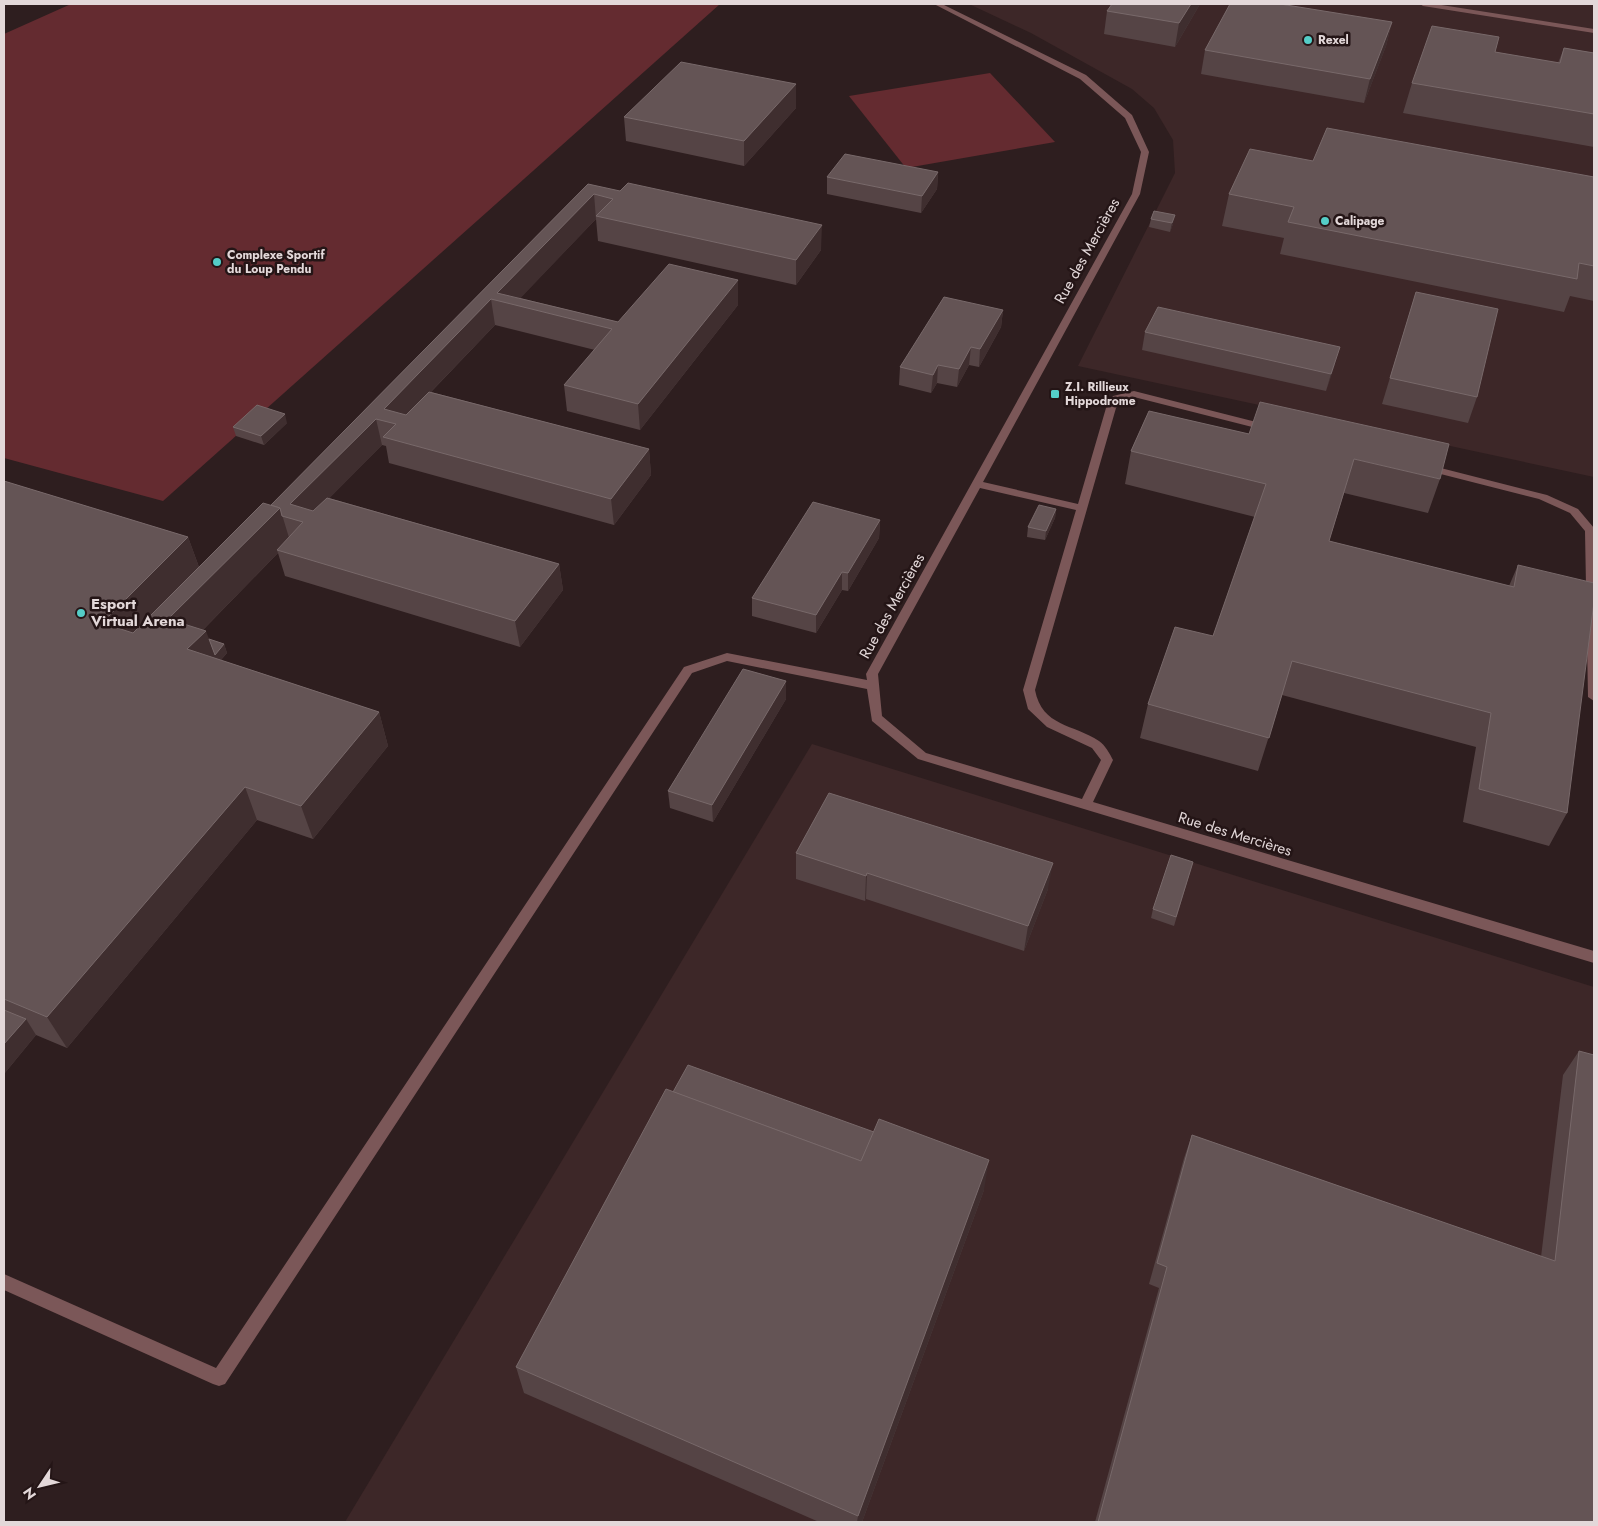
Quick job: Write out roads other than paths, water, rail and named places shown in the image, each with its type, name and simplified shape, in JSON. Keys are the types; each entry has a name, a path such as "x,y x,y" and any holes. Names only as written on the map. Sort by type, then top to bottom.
{"street":[{"name":"Rue des Mercières","path":"937,4 1084,77 1129,117 1145,152 1136,194 872,674 876,718 922,756 1594,957"},
{"path":"1423,4 1495,12 1594,32"},
{"path":"1086,805 1107,760 1096,745 1051,724 1032,706 1029,690 1111,408 1117,398 1134,394 1276,430"},
{"path":"1410,463 1543,497 1574,511 1590,530 1594,697"},
{"path":"976,484 1082,508"},
{"path":"4,1282 219,1378 688,670 727,658 873,686"}],"place":[{"name":"Rexel","path":"1308,40"},
{"name":"Calipage","path":"1325,221"},
{"name":"Complexe Sportif du Loup Pendu","path":"217,262"},
{"name":"Z.I. Rillieux Hippodrome","path":"1055,394"},
{"name":"Esport Virtual Arena","path":"81,613"}]}
